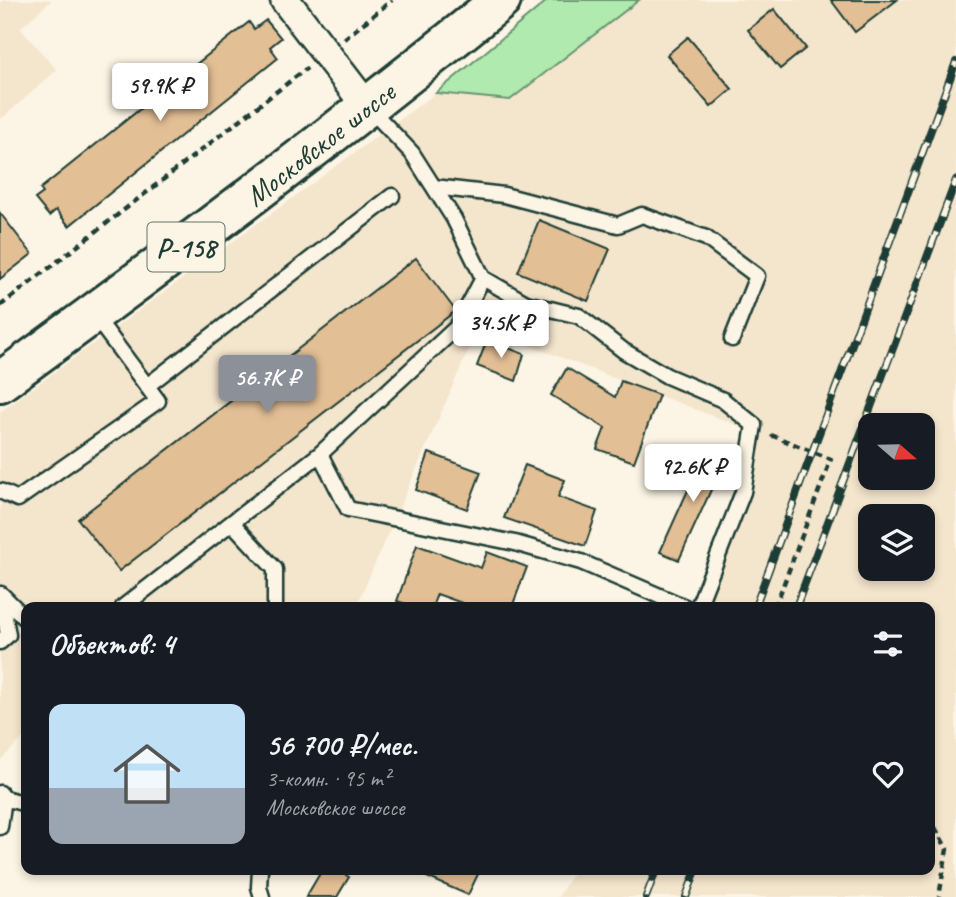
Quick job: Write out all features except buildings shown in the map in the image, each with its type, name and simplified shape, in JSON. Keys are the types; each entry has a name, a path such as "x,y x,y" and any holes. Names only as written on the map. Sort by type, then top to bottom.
{"main road":[{"name":"Московское шоссе","path":"0,382 368,108 500,0"}],"street":[{"path":"285,0 368,108"}],"lane":[{"path":"368,108 412,153 454,219 483,278 526,303 579,316 624,351 667,376 723,400 754,425 744,492 700,602"},
{"path":"434,187 505,195 618,225 642,215 706,238 757,276 733,339"},
{"path":"147,386 392,196"},
{"path":"130,602 320,454 457,327 483,278"},
{"path":"0,491 18,499 158,401 94,314"},
{"path":"320,454 348,509 581,562 673,602"},
{"path":"233,524 275,569 275,602"},
{"path":"1,594 21,614"},
{"path":"0,642 8,635 1,594"},
{"path":"0,827 2,795 21,802"},
{"path":"260,875 262,897"}],"path":[{"path":"0,306 392,0"},
{"path":"754,425 774,437 831,458 777,602"},
{"path":"935,828 947,849 939,897"}],"shaded area":[{"path":"4,0 52,0 20,28 57,70 0,120 0,4"},
{"path":"548,0 956,0 956,897 558,897 572,875 935,875 935,602 700,602 762,435 479,326 358,602 21,602 21,740 0,761 0,412 436,93"}],"green space":[{"path":"548,0 639,0 510,100 436,93"}],"railway":[{"path":"757,602 956,62"},
{"path":"798,602 956,180"},
{"path":"646,897 654,875"},
{"path":"686,897 694,875"}]}
